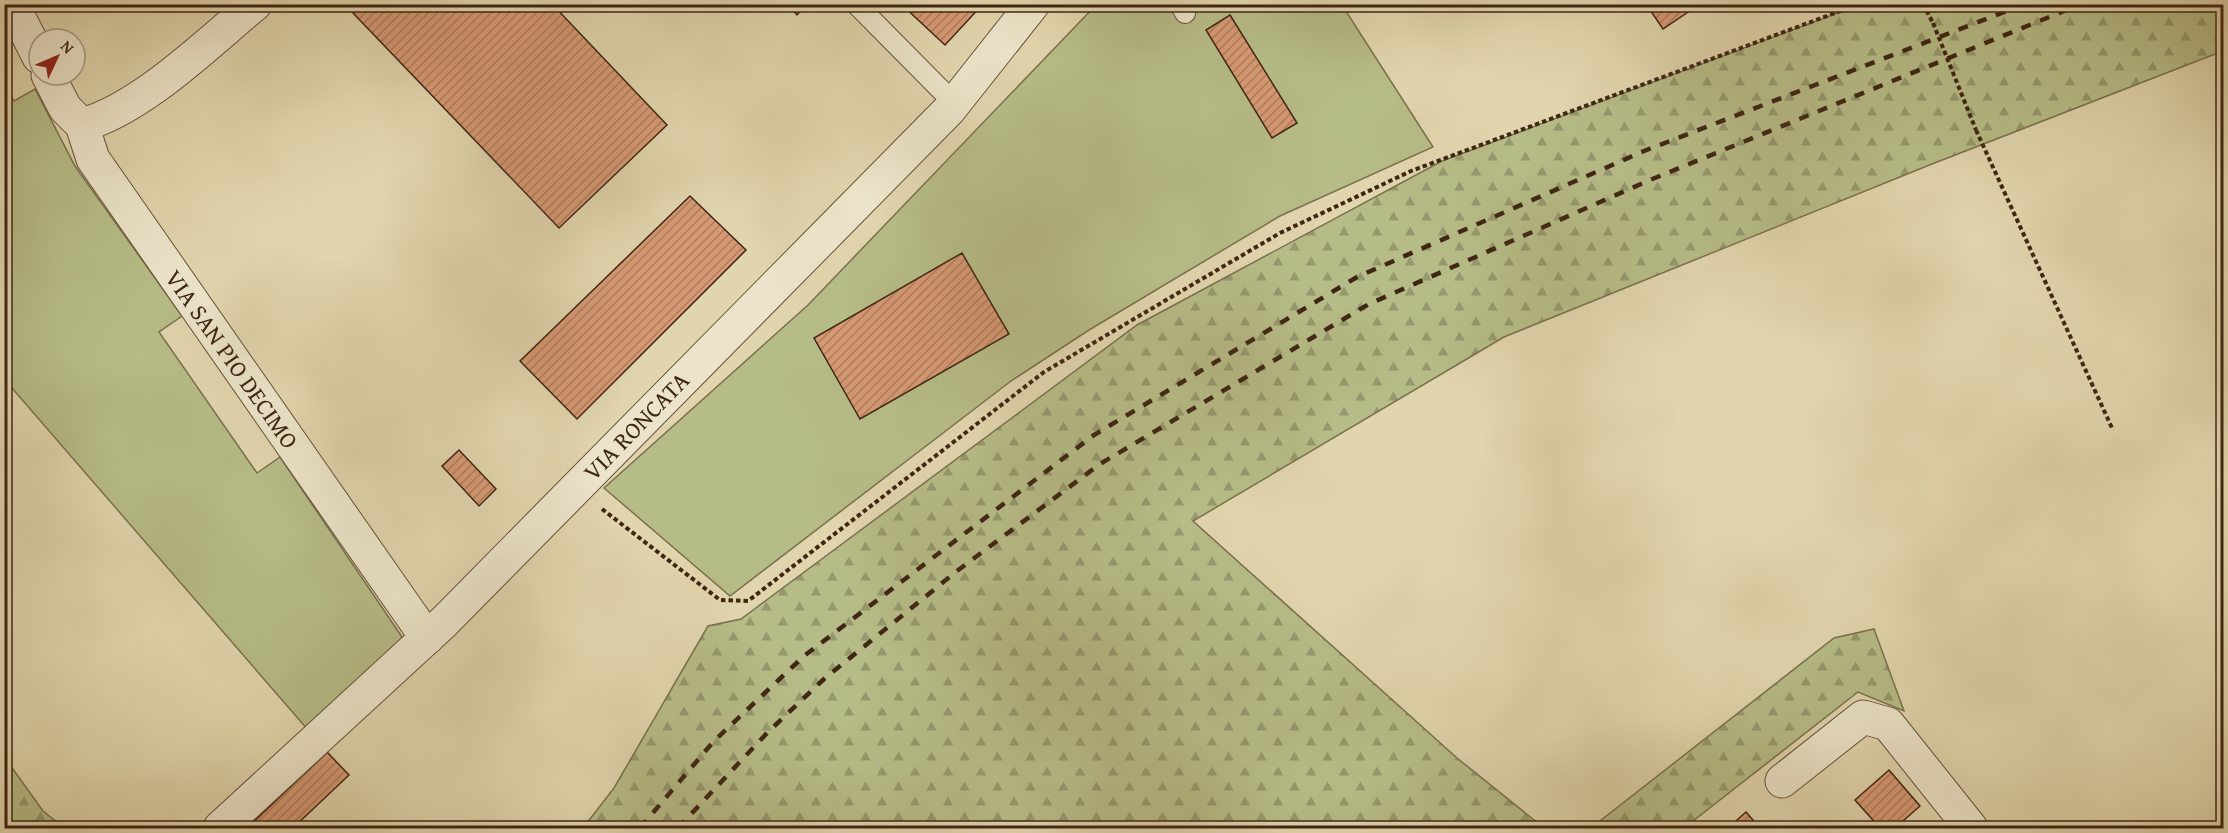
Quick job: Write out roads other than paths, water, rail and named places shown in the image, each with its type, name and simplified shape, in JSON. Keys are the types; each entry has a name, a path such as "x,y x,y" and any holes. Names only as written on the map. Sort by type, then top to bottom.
{"street":[{"path":"12,4 27,33"},
{"path":"82,124 106,118 147,92 255,4"},
{"name":"VIA RONCATA","path":"220,828 427,638 575,488 954,103 1033,4"},
{"name":"VIA SAN PIO DECIMO","path":"54,87 65,108 82,124 93,159 427,638"},
{"path":"1782,781 1863,717 1888,724 1971,828"}],"lane":[{"path":"856,4 954,103"}],"railway":[{"path":"640,828 714,741 804,656 1094,435 1357,277 1644,151 2025,4"},
{"path":"678,828 767,733 824,679 957,571 1100,464 1369,304 1650,180 2081,4"}]}
